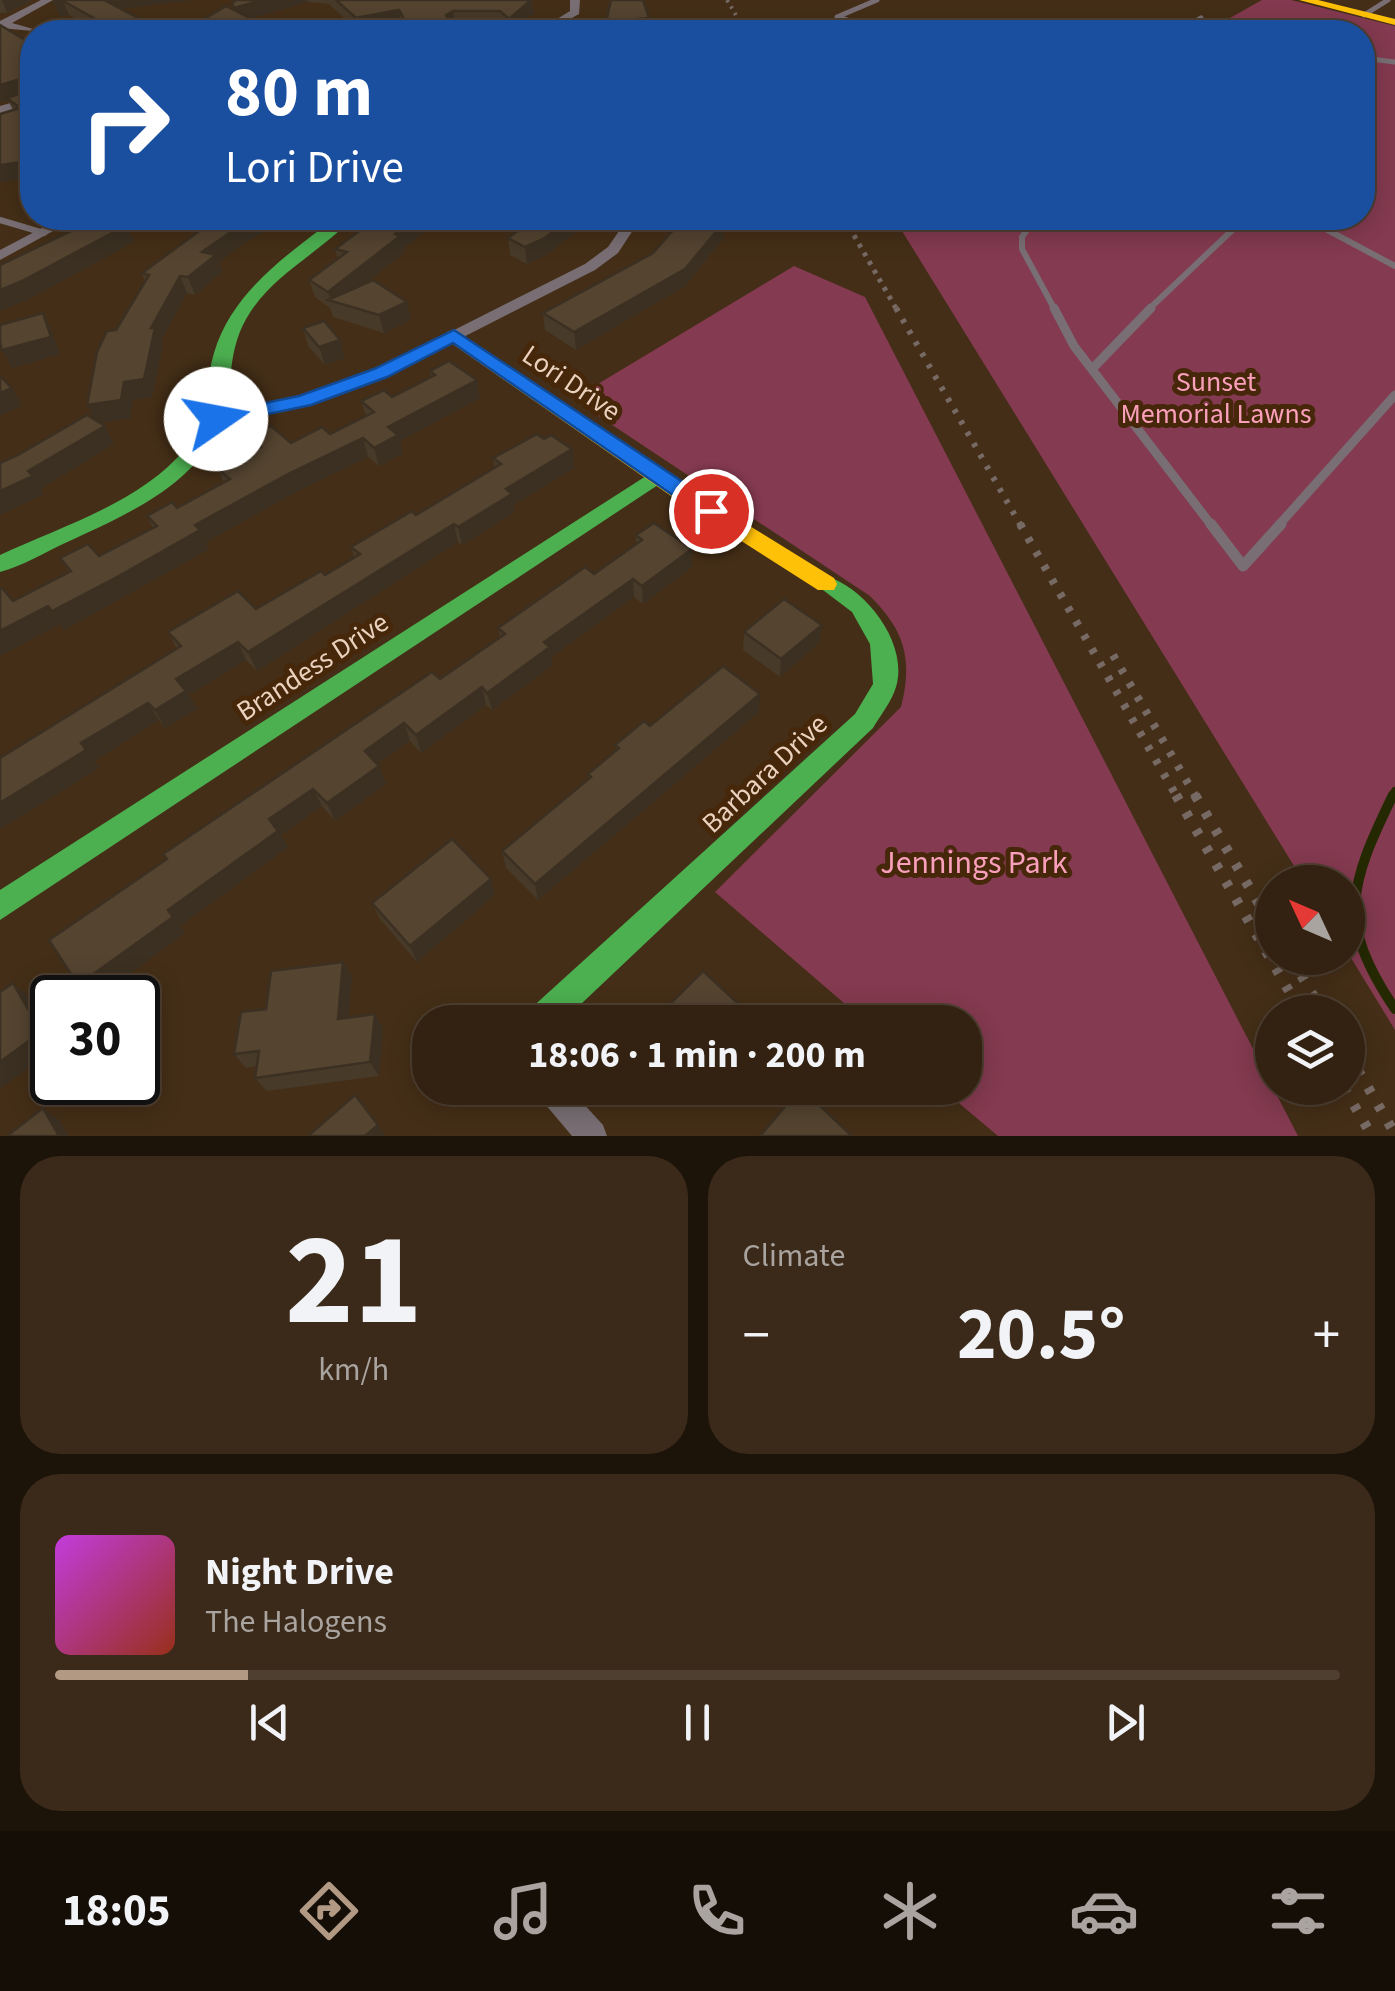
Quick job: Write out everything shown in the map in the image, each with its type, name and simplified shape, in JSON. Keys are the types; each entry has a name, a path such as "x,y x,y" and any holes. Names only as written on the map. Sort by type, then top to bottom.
{"street":[{"path":"2,25 48,0"},
{"path":"562,20 575,12 575,0"},
{"path":"1304,0 1395,22"},
{"path":"0,256 49,230"},
{"path":"0,564 158,485 190,457 216,419 222,355 235,320 266,280 329,230"},
{"path":"216,419 304,401 381,373 590,267 613,250 626,230"},
{"name":"Lori Drive","path":"454,336 657,476 776,552"},
{"name":"Brandess Drive","path":"0,906 657,476"},
{"name":"Barbara Drive","path":"557,1005 864,721 885,685 882,644 860,606 776,552"},
{"path":"565,1105 592,1136"}],"lane":[{"path":"846,20 837,17 877,0"},
{"path":"1364,15 1388,0"},
{"path":"34,230 44,233"},
{"path":"1026,230 1022,249 1062,328 1243,566 1395,395"},
{"path":"1092,369 1183,274 1232,230"},
{"path":"1328,230 1395,266"}],"green space":[{"name":"Sunset Memorial Lawns","path":"1262,0 1291,0 1371,20 1226,20"},
{"name":"Sunset Memorial Lawns","path":"1375,21 1395,26 1395,1030 1361,975 1365,975 1365,865 1294,865 901,230 1375,230"},
{"name":"Jennings Park","path":"794,266 865,297 1255,1053 1255,1105 1282,1105 1298,1136 998,1136 961,1105 982,1105 982,1005 846,1005 715,892 901,707 906,674 903,647 891,621 870,596 573,399"}],"building":[{"path":"56,0 104,0 142,20 97,20 63,1"},
{"path":"262,0 234,8 232,3"},
{"path":"336,0 531,0 509,19 500,11 453,11 446,15 448,20 404,20 399,10 356,18"},
{"path":"611,0 643,0 649,18 628,20 606,20"},
{"path":"226,6 254,20 202,20"},
{"path":"0,25 20,37 20,79 0,85"},
{"path":"20,94 20,108 7,98"},
{"path":"20,108 20,162 0,165 0,114"},
{"path":"73,230 118,230 0,290 0,265"},
{"path":"201,230 234,230 202,252 216,255 188,277 180,276 151,328 155,328 144,379 124,382 121,400 87,405 97,352 107,331 116,330 149,275 142,273"},
{"path":"361,230 400,230 395,234 400,236 328,292 309,280 347,252 335,249"},
{"path":"519,230 555,230 525,247 508,238"},
{"path":"673,230 717,230 685,269 574,332 543,313 653,253"},
{"path":"373,280 407,302 379,315 328,300"},
{"path":"43,313 51,337 2,350 0,325"},
{"path":"324,321 340,340 319,347 303,328"},
{"path":"449,361 477,380 388,427 398,435 374,448 363,438 290,473 195,525 200,530 117,577 52,611 48,606 0,631 0,589 13,601 71,571 60,558 88,544 99,556 157,526 147,516 172,502 177,508 230,479 218,469 261,447 250,437 271,426 291,443 322,427 330,434 374,412 361,401 384,390 392,397 435,375 430,371"},
{"path":"0,376 12,388 0,393"},
{"path":"87,415 105,426 28,471 33,476 0,491 0,463"},
{"path":"537,434 544,439 551,435 572,449 506,489 512,494 458,527 454,524 248,652 238,642 176,679 186,691 155,710 148,703 81,743 86,750 0,803 0,758 181,646 168,632 238,591 256,609 321,571 325,575 360,554 351,547 412,511 416,515 501,464 493,458"},
{"path":"654,523 692,549 642,586 633,579 544,642 550,647 487,693 482,687 416,735 404,723 365,751 379,766 327,803 313,789 269,819 278,831 168,910 173,917 92,975 72,975 49,940 167,859 163,854 432,672 440,679 505,634 498,628 585,567 594,574 642,540 636,535"},
{"path":"784,599 822,625 781,659 744,632"},
{"path":"723,666 760,694 535,884 502,851 591,777 588,774 619,748 615,745 644,721 650,726"},
{"path":"452,839 491,879 410,946 372,903"},
{"path":"343,962 338,1019 375,1014 370,1062 255,1078 259,1051 234,1054 241,1012 266,1009 271,971"},
{"path":"703,971 740,1005 669,1005"},
{"path":"13,983 30,1013 30,1040 0,1062 0,992"},
{"path":"355,1095 378,1125 365,1136 308,1136"},
{"path":"786,1105 819,1105 852,1136 760,1136"},
{"path":"43,1108 59,1136 7,1136"}],"waterway":[{"path":"1393,795 1395,791"},
{"path":"1393,795 1366,854 1355,903 1364,951 1395,1009"}],"railway":[{"path":"727,0 739,20"},
{"path":"851,230 897,310"},
{"path":"896,308 1021,526"},
{"path":"1020,524 1177,797"},
{"path":"1113,655 1196,797"},
{"path":"1176,795 1291,995"},
{"path":"1195,795 1255,897"},
{"path":"1301,975 1313,995"},
{"path":"1365,1082 1395,1134"},
{"path":"1354,1105 1372,1136"}],"traffic: fast":[{"path":"0,564 103,516 177,470 210,425 223,353 242,311 289,261 329,230"},
{"path":"0,906 657,476"},
{"path":"557,1005 864,721 885,685 882,644 860,606 826,584"}],"traffic: slow":[{"path":"1304,0 1395,22"},
{"path":"453,336 678,491 826,584"}],"route":[{"path":"216,419 304,401 381,373 454,336 711,511"}]}
